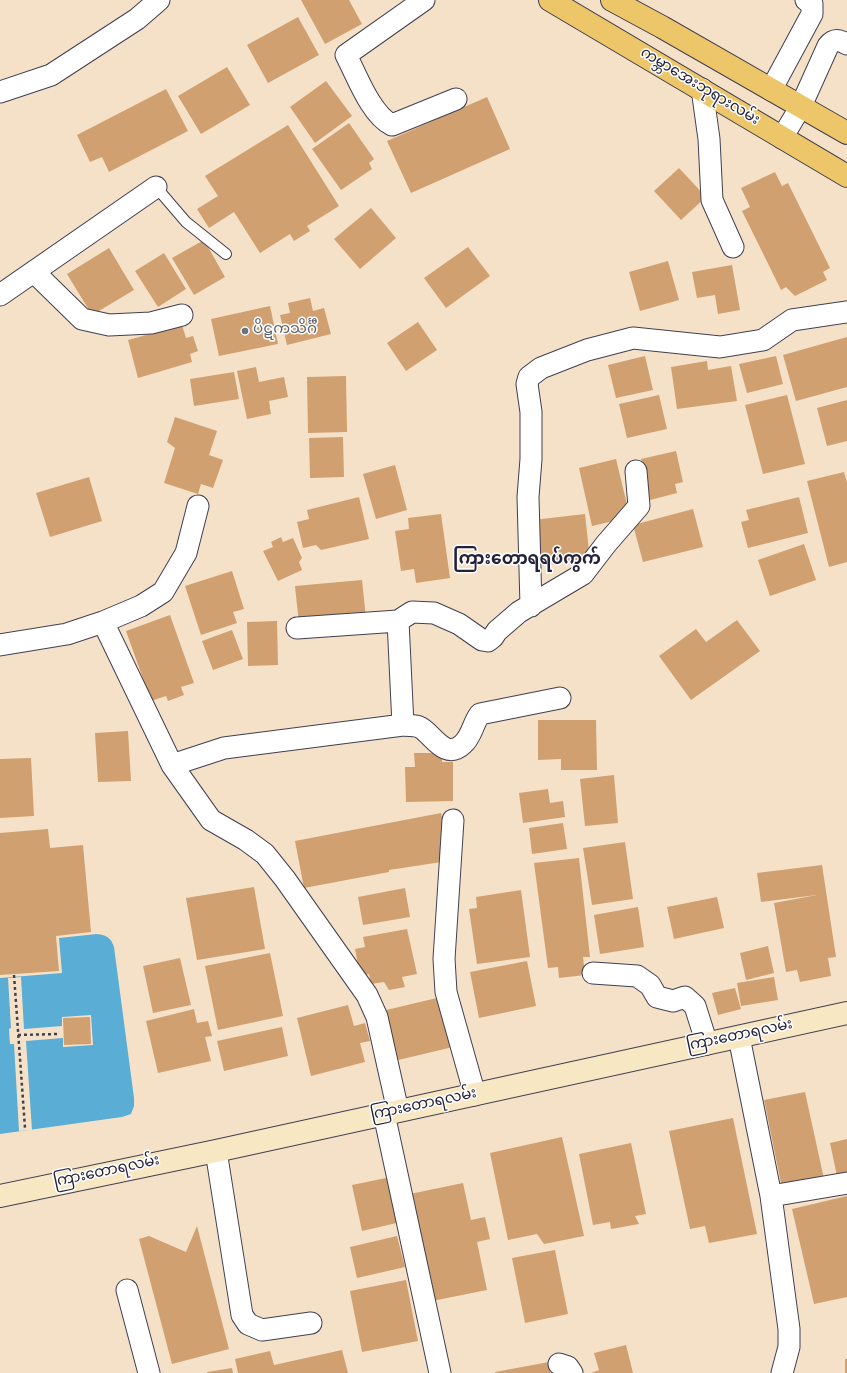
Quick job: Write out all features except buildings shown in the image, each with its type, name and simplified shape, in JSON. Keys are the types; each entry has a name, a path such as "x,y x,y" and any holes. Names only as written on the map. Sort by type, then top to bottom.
{"main road":[{"name":"ကမ္ဘာအေးဘုရားလမ်း","path":"550,0 847,176"},
{"path":"612,0 801,106 847,134"},
{"name":"ကြားတောရလမ်း","path":"0,1196 216,1151 847,1013"}],"street":[{"path":"0,92 51,75 137,18 159,0"},
{"path":"424,0 346,55 371,104 385,122 392,125 456,99"},
{"path":"771,90 812,14 812,4 806,0"},
{"path":"782,138 801,106 828,46 832,41 837,40 847,44"},
{"path":"702,89 709,139 712,200 732,247"},
{"path":"0,295 156,187"},
{"path":"34,272 82,318 109,325 151,323 182,316"},
{"path":"531,606 528,497 532,459 531,412 527,384 529,377 541,368 587,350 633,338 720,346 763,340 792,320 847,312"},
{"path":"296,628 398,621 412,612 434,613 459,624 482,640 488,641 519,612 583,574 606,544 637,510 640,502 636,471"},
{"path":"0,645 67,634 103,622 141,606 163,592 186,553 198,506"},
{"path":"398,621 403,725"},
{"path":"103,622 172,765 211,820 246,840 265,854 285,879 367,995 377,1017 391,1113 440,1373"},
{"path":"172,765 224,748 403,725 420,727 443,747 456,749 463,745 469,738 480,714 560,698"},
{"path":"453,820 444,959 446,992 475,1095"},
{"path":"593,973 637,976 650,985 657,997 673,1001 685,997 695,1006 707,1044"},
{"path":"739,1037 771,1196 789,1330 789,1347 782,1373"},
{"path":"216,1151 242,1315 248,1324 262,1330 311,1323"},
{"path":"771,1196 847,1183"},
{"path":"127,1290 149,1373"}],"lane":[{"path":"156,187 186,222 226,254"}],"path":[{"path":"14,974 25,1128"},
{"path":"18,1035 58,1034"}],"water":[{"path":"97,934 108,938 114,947 134,1098 134,1106 131,1114 122,1117 0,1134 0,978 62,973 59,938"}],"pier":[{"path":"21,977 24,1029 62,1026 62,1017 91,1015 93,1045 63,1047 63,1038 26,1041 32,1130 19,1131 14,1044 10,1044 9,1029 11,1028 8,978"}],"place":[{"name":"ပိဋကသိင်္ဂီ","path":"245,331"}],"district":[{"name":"ကြားတောရရပ်ကွက်","path":"527,562"}]}
